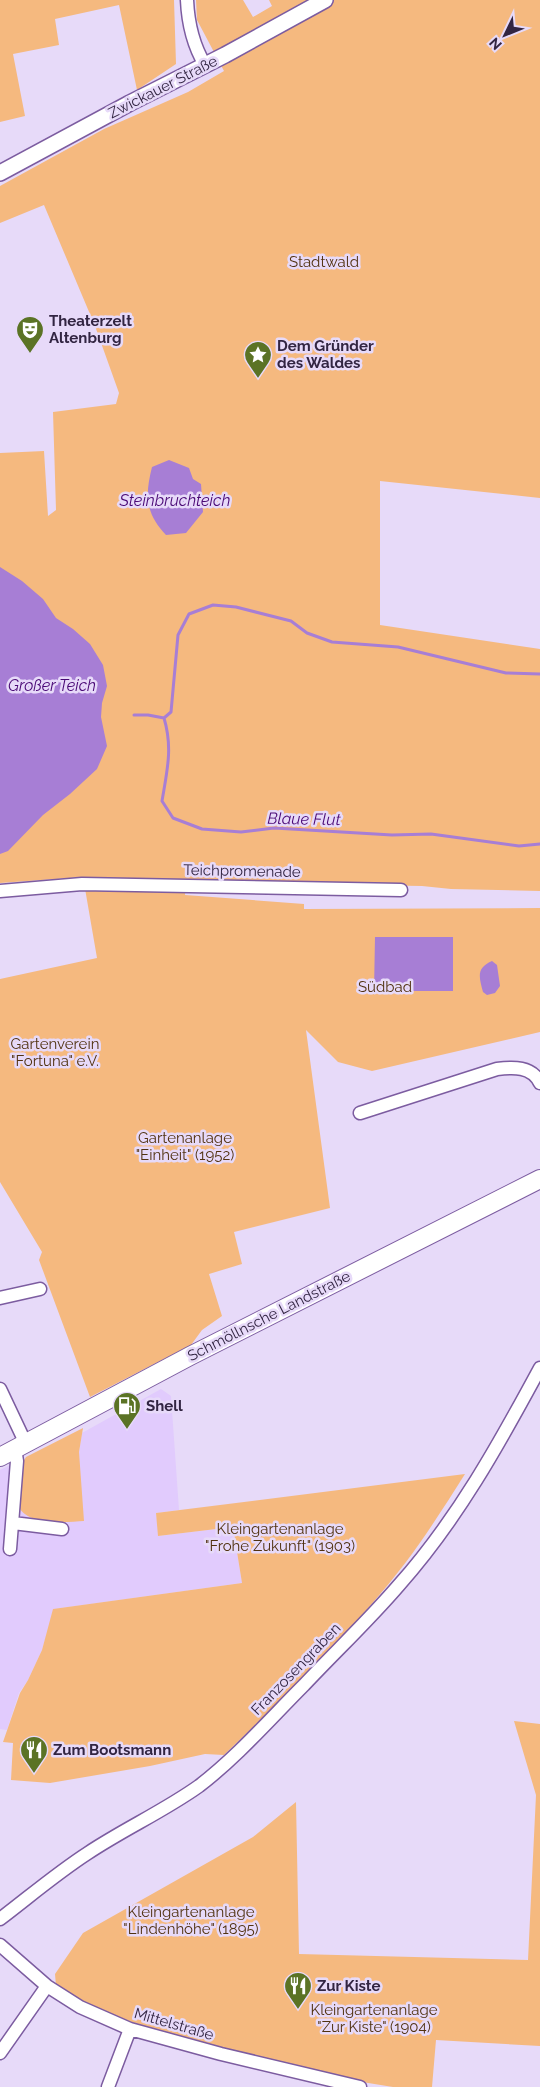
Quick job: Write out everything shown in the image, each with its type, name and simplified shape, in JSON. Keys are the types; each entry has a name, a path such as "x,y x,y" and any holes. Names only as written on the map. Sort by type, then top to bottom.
{"main road":[{"name":"Schmöllnsche Landstraße","path":"14,1450 190,1356 540,1179"}],"street":[{"path":"187,0 188,21 199,54 205,65"},
{"name":"Zwickauer Straße","path":"0,173 130,102 205,65 325,0"},
{"name":"Teichpromenade","path":"0,891 82,884 401,890"},
{"path":"360,1113 497,1069 511,1067 525,1069 540,1083"},
{"path":"0,1298 40,1289"},
{"name":"Franzosengraben","path":"0,1919 88,1853 168,1807 200,1784 229,1759 282,1707 400,1585 431,1545 469,1493 502,1438 540,1368"},
{"path":"0,1389 17,1461 10,1549"},
{"path":"13,1523 62,1529"},
{"name":"Mittelstraße","path":"0,1945 47,1986 80,2007 130,2029 325,2084 360,2087"},
{"path":"0,2053 47,1986"},
{"path":"108,2087 130,2029"}],"shaded area":[{"path":"161,1389 171,1396 179,1510 156,1513 159,1536 233,1527 242,1583 54,1609 42,1650 28,1680 19,1693 7,1730 0,1729 0,1470 10,1465 21,1465 79,1452 82,1433"}],"green space":[{"path":"0,0 174,0 176,64 137,90 119,5 55,19 59,45 13,54 25,116 0,122"},
{"path":"196,0 243,0 253,17 272,6 269,0 540,0 540,498 380,481 380,625 540,649 540,891 451,889 422,886 186,882 185,895 304,904 304,909 540,908 540,1032 372,1071 338,1062 306,1030 330,1208 234,1232 242,1264 209,1274 222,1316 202,1330 191,1345 90,1397 39,1260 42,1252 0,1182 0,979 97,958 83,877 0,883 0,453 44,451 48,516 56,510 53,412 116,404 119,393 95,326 44,205 0,223 0,186 104,129 188,92 224,71 197,20"},
{"path":"83,1428 79,1452 84,1521 48,1522 24,1513 19,1507 21,1465 26,1457"},
{"name":"Kleingartenanlage \"Frohe Zukunft\" (1903)","path":"465,1474 414,1551 364,1613 295,1686 224,1755 205,1754 150,1766 50,1783 11,1780 13,1743 3,1742 20,1693 42,1650 53,1609 242,1583 233,1527 158,1536 156,1513"},
{"name":"Kleingartenanlage \"Zur Kiste\" (1904)","path":"514,1721 540,1724 540,2046 436,2040 432,2087 393,2087 325,2076 141,2026 76,1999 56,1986 55,1974 83,1933 253,1837 296,1802 299,1954 528,1960 536,1795"}],"water":[{"name":"Steinbruchteich","path":"169,460 189,468 193,479 201,484 203,512 186,533 166,535 150,511 148,486 152,467"},
{"name":"Großer Teich","path":"0,567 22,581 43,599 56,618 73,629 90,644 103,665 107,686 102,703 101,717 107,746 97,769 70,794 43,815 8,851 0,854"},
{"path":"375,937 453,937 453,991 374,991"},
{"path":"492,961 497,965 500,986 495,993 487,995 483,992 480,974 483,967"}],"waterway":[{"name":"Blaue Flut","path":"164,718 171,712 178,635 189,614 213,605 236,607 291,621 307,633 332,642 398,647 506,673 540,674"},
{"name":"Blaue Flut","path":"134,715 164,718 169,750 162,801 173,818 202,829 241,832 274,828 392,835 431,834 519,846 540,844"}],"place":[{"name":"Theaterzelt Altenburg","path":"30,354"},
{"name":"Dem Gründer des Waldes","path":"258,379"},
{"name":"Shell","path":"127,1430"},
{"name":"Zum Bootsmann","path":"34,1774"},
{"name":"Zur Kiste","path":"298,2010"}],"park label":[{"name":"Stadtwald","path":"324,262"},
{"name":"Südbad","path":"385,987"},
{"name":"Gartenverein \"Fortuna\" e.V.","path":"55,1052"},
{"name":"Gartenanlage \"Einheit\" (1952)","path":"185,1146"},
{"name":"Kleingartenanlage \"Lindenhöhe\" (1895)","path":"191,1920"}]}
